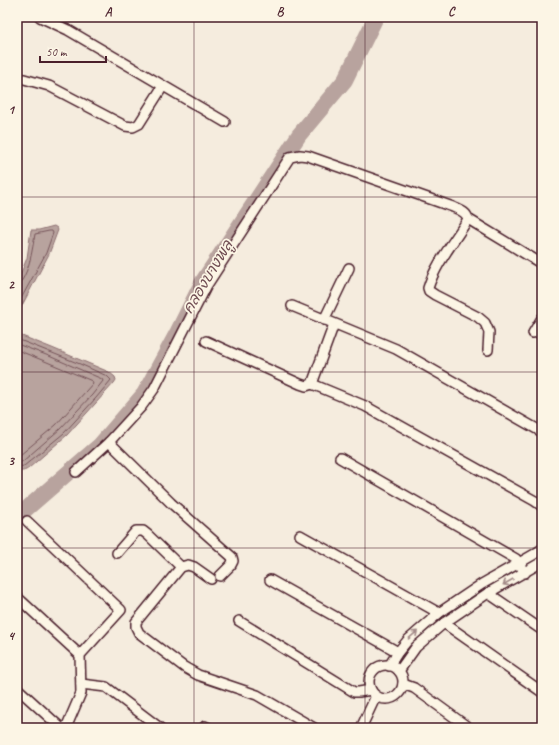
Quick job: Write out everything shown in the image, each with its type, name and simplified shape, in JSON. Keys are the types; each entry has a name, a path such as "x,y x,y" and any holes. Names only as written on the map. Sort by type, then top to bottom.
{"street":[{"path":"40,17 68,30 225,122"},
{"path":"17,77 50,86 125,126 133,127 139,124 163,86"},
{"path":"76,472 110,442 141,407 154,389 207,286 290,157 300,155 308,156 453,207 467,215 468,219 542,264"},
{"path":"468,219 441,260 428,288 429,291 435,296 478,317 485,323 489,332 488,350"},
{"path":"324,320 349,268"},
{"path":"292,306 396,349 542,432"},
{"path":"533,333 542,318"},
{"path":"312,384 334,324"},
{"path":"206,341 300,384 306,386 312,384 365,406 542,506"},
{"path":"110,442 172,503 232,557 233,561 231,565 215,578 188,565 181,567 136,622 136,627 139,633 184,667 198,675 256,695 314,728"},
{"path":"340,458 516,559 525,573"},
{"path":"27,521 121,610 80,655 81,693 66,728"},
{"path":"116,553 136,531 143,531 181,567"},
{"path":"300,535 439,613"},
{"path":"389,666 408,640 439,613 482,584 542,549"},
{"path":"399,671 416,647 444,623 488,593 541,564"},
{"path":"270,580 398,652"},
{"path":"488,593 542,630"},
{"path":"17,598 80,655"},
{"path":"239,621 354,692 373,693"},
{"path":"444,623 542,692"},
{"path":"382,665 395,668 399,671 403,684 400,691 395,696 390,699 382,699 373,693 369,686 369,679 371,673 376,668 382,665"},
{"path":"81,684 106,687 150,725 160,728"},
{"path":"403,684 414,688 469,728"},
{"path":"17,688 61,728"},
{"path":"361,728 369,709 373,693"}],"water":[{"path":"54,226 58,230 49,254 17,315 17,283 27,258 31,230 39,230"},
{"path":"17,334 109,372 115,377 116,380 67,435 29,468 22,471 17,470"}],"waterway":[{"name":"คลองบางพลู","path":"17,517 100,445 144,394 203,281 299,135 345,80 376,17"}]}
